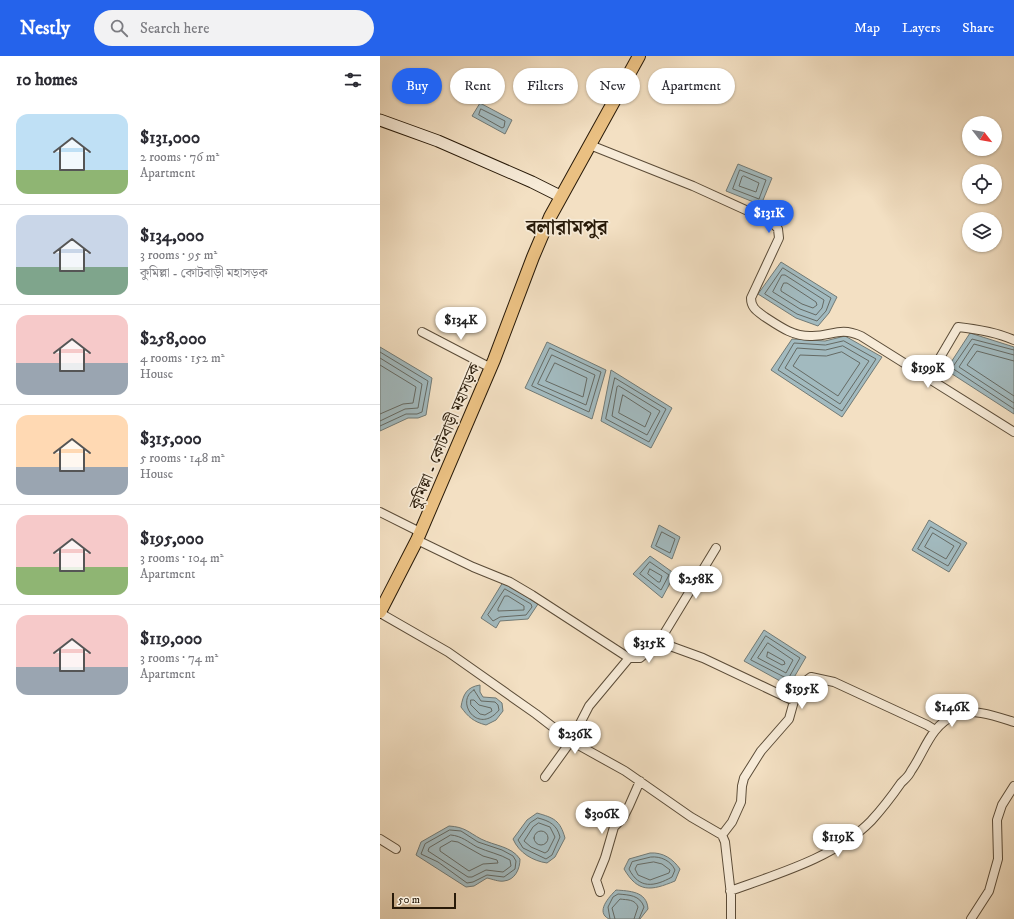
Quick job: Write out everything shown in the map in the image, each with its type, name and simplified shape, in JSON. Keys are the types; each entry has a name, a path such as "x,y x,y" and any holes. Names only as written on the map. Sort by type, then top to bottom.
{"main road":[{"name":"কুমিল্লা - কোটবাড়ী মহাসড়ক","path":"380,613 419,536 491,368 533,257 560,196 639,56"}],"street":[{"path":"380,120 438,141 532,182 560,196"},
{"path":"590,144 693,186 772,222 778,230 779,238 751,298 751,304 756,310 787,331 798,335 810,336 849,331 861,336 1014,432"},
{"path":"928,378 958,327 994,333 1014,340"},
{"path":"422,332 491,368"},
{"path":"380,512 419,536 526,592 629,658 640,658 659,642 716,548"},
{"path":"380,613 448,652 536,714 571,741 640,782 722,835 725,842 730,891 730,919"},
{"path":"659,642 703,658 794,701"},
{"path":"545,777 571,741 589,706 629,658"},
{"path":"722,835 732,822 742,802 742,786 744,778 761,751 789,719 794,701 807,680 812,677 834,682 935,730"},
{"path":"730,891 793,868 843,844 871,822 910,773 935,730 956,714 985,713 1014,722"},
{"path":"600,892 596,880 605,858 614,828 629,806 640,782"},
{"path":"971,919 988,891 998,859 997,820 1002,805 1014,786"},
{"path":"380,839 396,849"}],"water":[{"path":"479,104 482,104 512,120 505,134 472,116"},
{"path":"738,164 772,178 761,205 726,191"},
{"path":"781,262 837,297 829,313 818,326 796,318 758,294"},
{"path":"970,333 1014,347 1014,414 946,370"},
{"path":"845,336 882,357 842,417 771,370 792,339 825,341"},
{"path":"547,342 606,370 592,419 525,388"},
{"path":"380,347 432,378 426,415 418,418 408,418 380,431"},
{"path":"611,370 672,408 651,448 601,421"},
{"path":"929,520 967,543 949,572 912,550"},
{"path":"659,525 680,537 672,559 651,547"},
{"path":"650,556 675,574 662,598 633,574"},
{"path":"503,582 538,604 528,619 500,621 496,628 481,618"},
{"path":"764,630 806,657 789,686 744,661"},
{"path":"480,685 480,692 483,697 496,698 502,703 503,711 496,720 486,725 472,719 461,707 466,692 472,687"},
{"path":"537,813 548,816 556,821 561,827 565,838 555,857 547,863 527,856 513,839 527,820"},
{"path":"449,826 463,829 481,839 512,851 520,859 519,867 514,876 511,879 504,881 487,878 474,886 466,887 416,855 421,842"},
{"path":"650,853 663,855 671,859 677,865 680,869 675,881 659,887 646,888 640,886 629,877 624,869 629,859"},
{"path":"616,890 641,895 647,903 648,909 640,919 609,919 605,916 603,909 605,904"}],"district":[{"name":"বলারামপুর","path":"567,227"}]}
